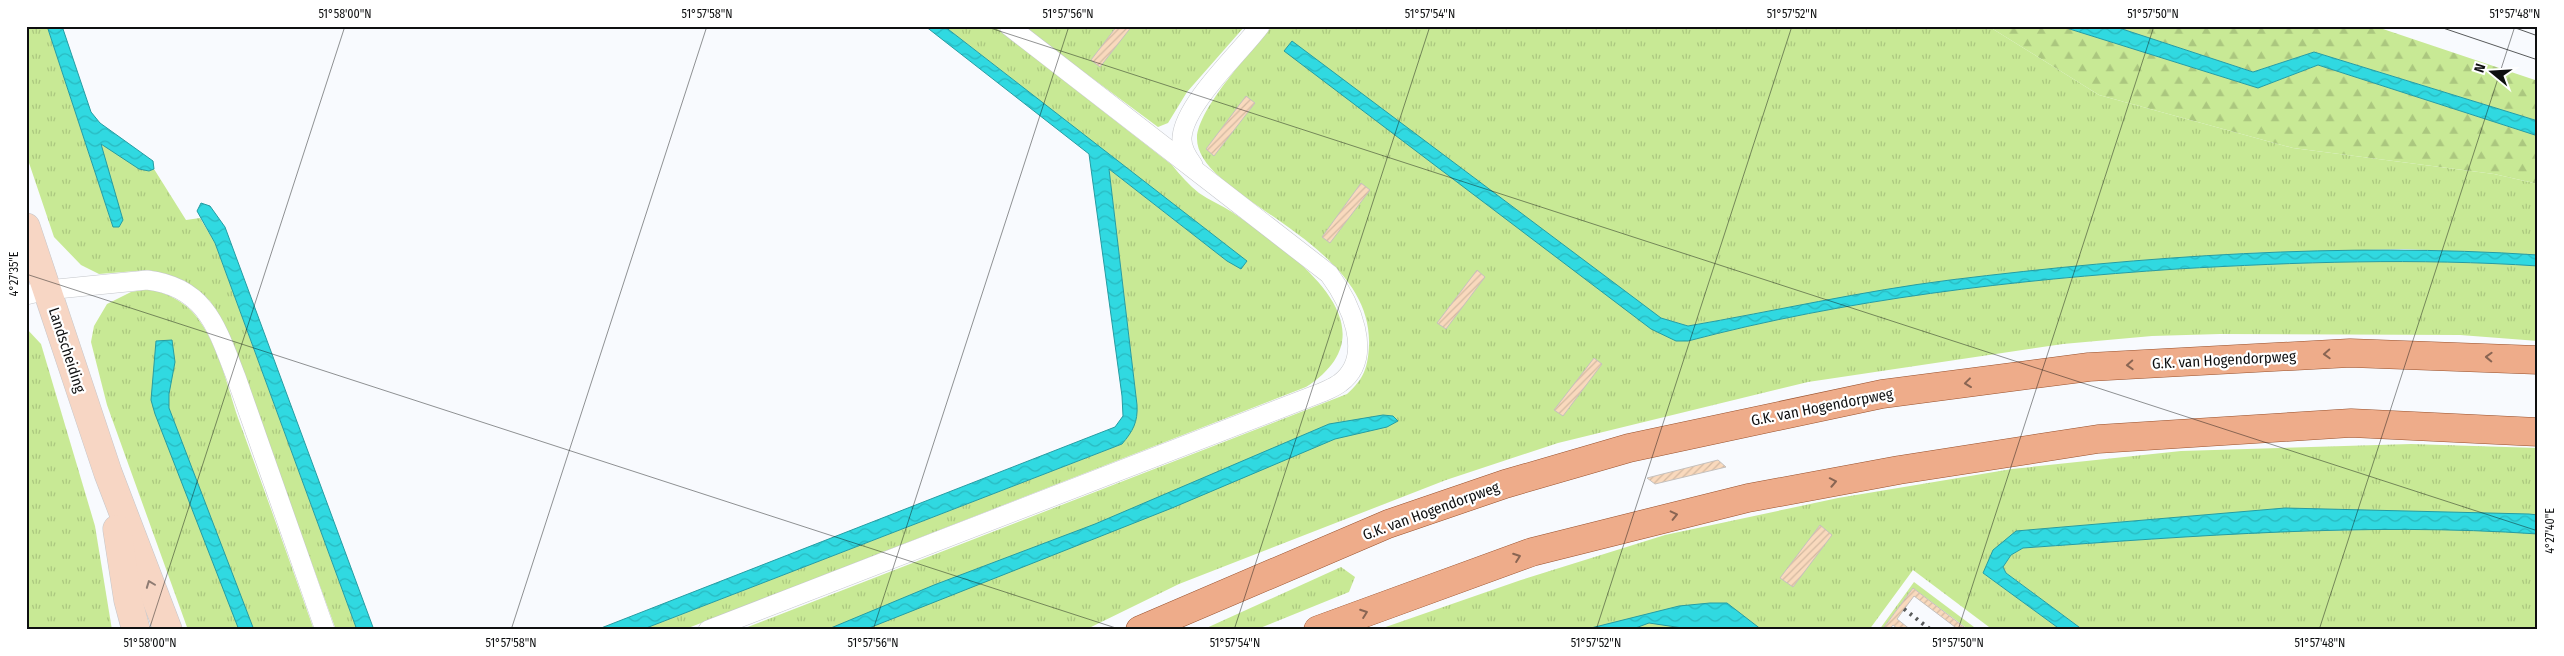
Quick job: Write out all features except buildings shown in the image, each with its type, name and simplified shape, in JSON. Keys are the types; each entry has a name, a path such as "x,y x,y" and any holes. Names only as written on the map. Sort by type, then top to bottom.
{"main road":[{"name":"G.K. van Hogendorpweg","path":"1140,630 1388,524 1505,484 1629,448 1882,394 2089,367 2331,354 2538,360"},
{"path":"1318,630 1532,552 1748,498 1900,470 2098,438 2342,424 2538,432"}],"street":[{"name":"Landscheiding","path":"26,227 36,292 168,630"},
{"name":"Landscheiding","path":"108,473 128,600 136,630"}],"lane":[{"path":"708,630 1323,392 1340,383 1355,363 1357,352 1352,313 1343,293 1329,274 1315,261 1009,26"},
{"path":"1202,176 1187,158 1183,148 1182,137 1186,126 1192,112 1206,92 1260,26"},
{"path":"36,292 147,280 163,282 180,289 205,308 236,377 325,630"}],"green space":[{"path":"26,26 47,26 113,227 101,144 149,171 154,169 186,220 200,218 215,243 357,630 336,630 244,377 219,316 210,301 185,281 166,274 148,270 99,274 81,265 54,237 26,154"},
{"path":"944,26 994,26 1172,165 1199,193 1232,212 1279,246 1304,267 1325,290 1339,314 1342,339 1333,363 1306,387 683,630 641,630 1122,444 1137,405 1109,169 1227,261 1246,261"},
{"path":"1022,26 1245,26 1187,92 1168,123 1158,127"},
{"path":"1272,26 1988,26 2099,95 2293,148 2494,174 2538,184 2538,255 2404,249 2248,253 2075,267 1949,280 1688,326 1661,318 1688,341 1748,326 1869,303 1931,293 2054,279 2267,264 2448,262 2538,266 2538,341 2460,335 2220,334 2152,336 2063,344 1808,382 1558,443 1446,480 1179,584 1085,630 740,630 1347,394 1353,388 1364,372 1368,360 1369,345 1363,308 1344,276 1316,249 1224,181 1204,160 1197,138 1206,111 1216,96"},
{"path":"1988,26 2060,26 2258,88 2318,65 2538,136 2538,184 2494,174 2293,148 2099,95"},
{"path":"2113,26 2374,26 2538,81 2538,121 2314,52 2253,72"},
{"path":"148,289 168,295 186,306 204,327 210,339 221,365 238,418 314,630 188,630 107,405 91,342 94,326 107,304 131,292"},
{"path":"26,328 41,344 95,526 112,630 26,630"},
{"path":"2411,444 2538,448 2538,515 2016,531 1983,573 2061,630 1993,630 1913,570 1869,630 1377,630 1521,580 1665,535 1838,498 2012,469 2181,451"},
{"path":"2470,529 2538,534 2538,630 2083,630 2006,573 2003,567 2011,555 2023,548 2268,531"},
{"path":"1341,567 1355,577 1349,592 1255,630 1202,630"},
{"path":"1914,582 1978,630 1969,630 1913,588 1882,630 1879,630"}],"water":[{"path":"47,26 62,26 91,112 100,123 153,161 154,169 149,171 139,169 101,144 123,220 119,227 113,227"},
{"path":"925,26 944,26 1247,261 1241,269 1227,261 1109,169 1137,405 1137,416 1134,426 1122,444 641,630 596,630 1115,427 1123,416 1122,396 1089,154"},
{"path":"2060,26 2113,26 2253,72 2314,52 2538,121 2538,136 2318,65 2258,88"},
{"path":"1292,41 1661,318 1688,326 1851,295 1950,280 2170,258 2317,251 2464,251 2538,255 2538,266 2448,262 2312,263 2177,269 2054,279 1931,293 1869,303 1748,326 1688,341 1676,341 1651,329 1284,51"},
{"path":"201,203 210,206 225,227 374,630 357,630 215,243 197,211"},
{"path":"172,340 175,362 169,394 169,408 254,630 239,630 151,400 156,341"},
{"path":"1383,415 1393,416 1398,421 1387,427 1335,439 1172,508 864,630 826,630 934,585 1095,524 1329,424"},
{"path":"2285,508 2529,514 2538,515 2538,534 2409,529 2280,532 2023,548 2011,555 2003,567 2006,573 2083,630 2061,630 1983,573 1993,550 2016,531"},
{"path":"1727,603 1762,630 1696,630 1649,623 1630,630 1583,630 1679,606"}],"tram line":[{"path":"2437,26 2538,60"},
{"path":"2510,26 2538,36"}],"railway":[{"path":"1904,609 1931,630"}]}
